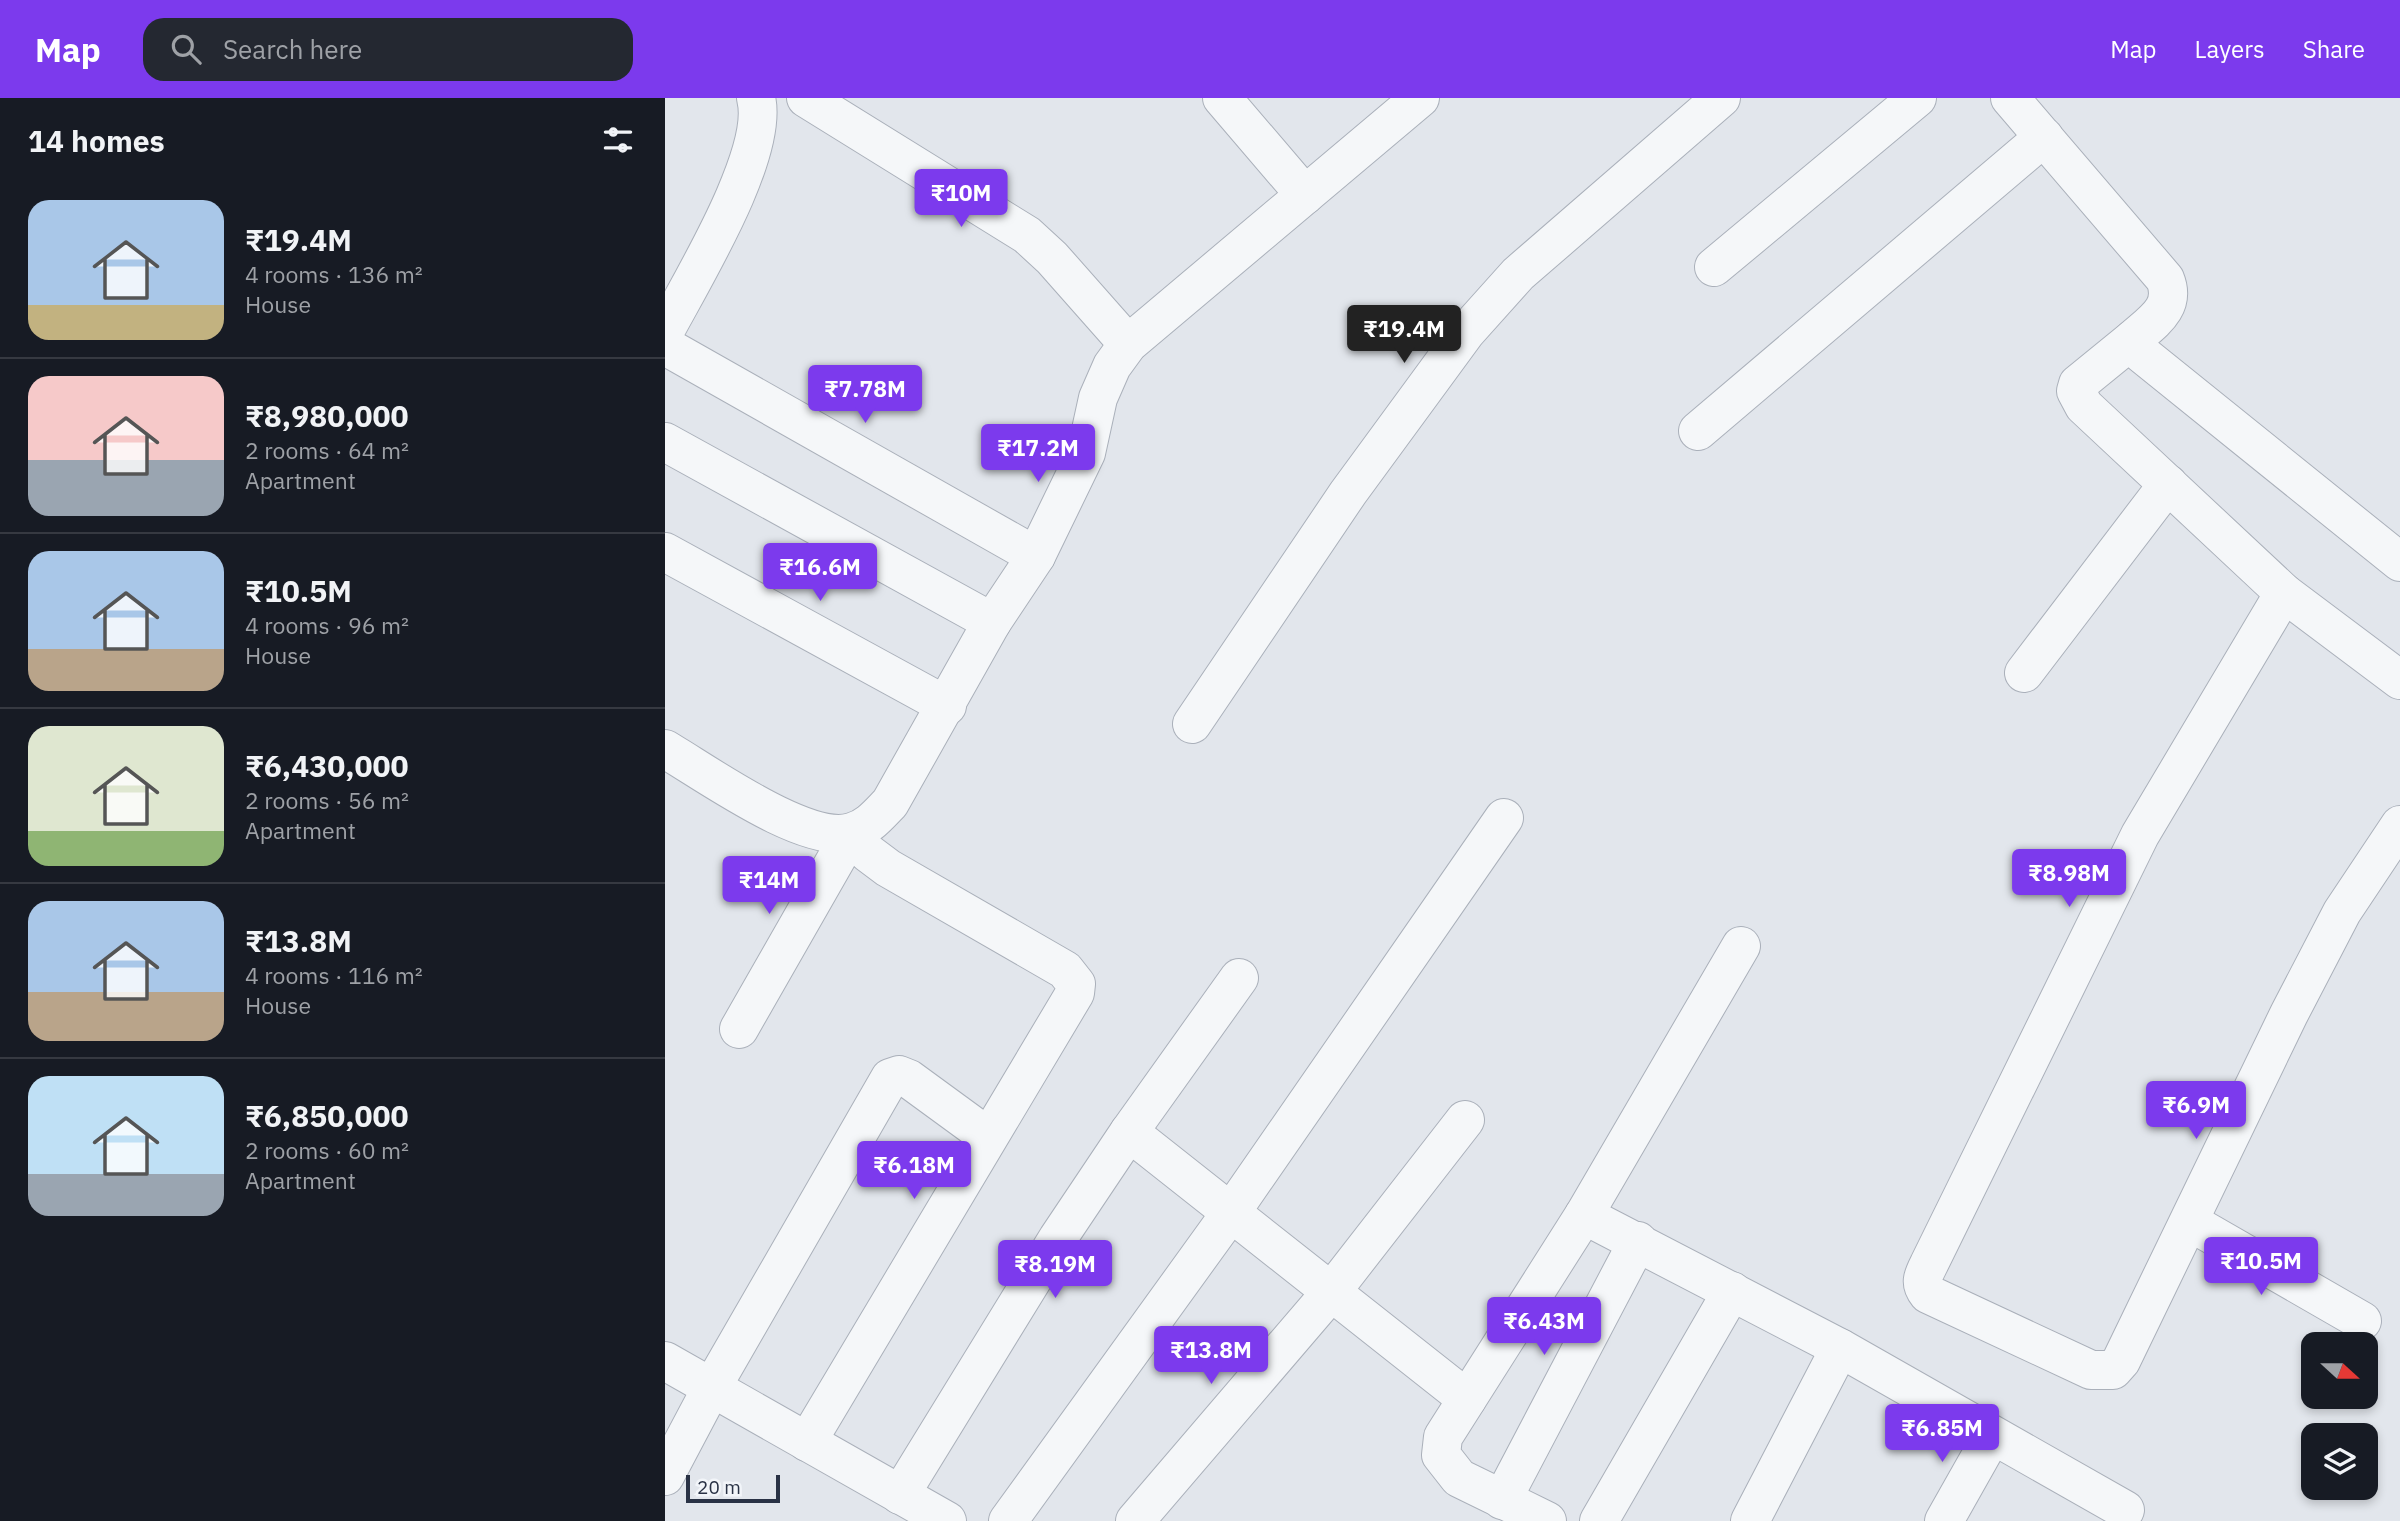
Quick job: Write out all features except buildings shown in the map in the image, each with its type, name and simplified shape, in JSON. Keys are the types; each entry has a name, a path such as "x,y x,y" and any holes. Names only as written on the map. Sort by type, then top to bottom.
{"street":[{"path":"665,331 714,238 748,161 757,133 759,112 756,98"},
{"path":"806,98 1027,234 1052,258 1128,344"},
{"path":"1222,98 1305,195"},
{"path":"665,749 796,825 826,834 851,833 871,824 890,803 992,622 1036,556 1086,453 1103,388 1112,366 1128,344 1420,98"},
{"path":"1192,724 1348,493 1466,332 1518,274 1721,98"},
{"path":"1714,267 1917,98"},
{"path":"2010,98 2165,279 2169,289 2163,313 2078,384 2076,391 2084,406 2284,593 2400,680"},
{"path":"1698,431 2044,137"},
{"path":"2132,340 2143,354 2400,562"},
{"path":"665,346 1036,556"},
{"path":"665,442 992,622"},
{"path":"2024,673 2168,484"},
{"path":"665,552 947,706"},
{"path":"2284,593 2140,835 1929,1264 1922,1279 1923,1288 1937,1300 2091,1370 2113,1370 2190,1222 2288,1014 2342,912 2400,825"},
{"path":"1008,1521 1232,1211 1504,818"},
{"path":"739,1029 851,833"},
{"path":"807,1442 987,1136 1075,993 1073,976 888,868 868,853 851,833"},
{"path":"1547,1521 1459,1478 1441,1455 1443,1437 1584,1215 1741,946"},
{"path":"900,1495 1064,1229 1129,1132 1239,978"},
{"path":"665,1476 712,1387 890,1078 899,1075 909,1079 987,1136"},
{"path":"1135,1521 1332,1291 1465,1120"},
{"path":"1129,1132 1468,1399"},
{"path":"1584,1215 1840,1348 2125,1510"},
{"path":"2190,1222 2362,1321"},
{"path":"1502,1500 1638,1241"},
{"path":"1599,1521 1732,1291"},
{"path":"1750,1521 1840,1348"},
{"path":"665,1361 938,1519"},
{"path":"1944,1521 1992,1436"}]}
